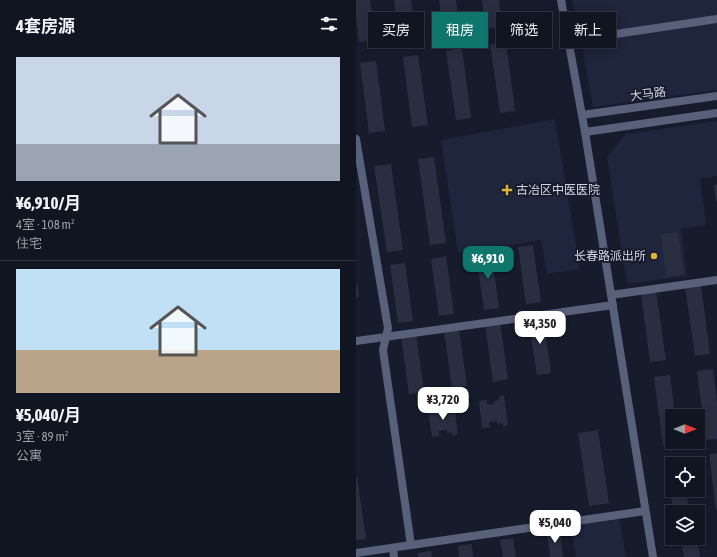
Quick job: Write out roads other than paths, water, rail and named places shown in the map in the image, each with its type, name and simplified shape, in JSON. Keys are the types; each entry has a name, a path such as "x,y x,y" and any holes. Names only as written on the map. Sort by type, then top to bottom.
{"street":[{"path":"561,0 563,12"},
{"path":"616,34 717,19"},
{"path":"570,48 653,557"},
{"name":"大马路","path":"582,115 717,96"},
{"path":"585,132 717,113"},
{"path":"356,139 388,328 382,350 411,545"},
{"path":"611,296 717,280"},
{"path":"356,341 613,305"},
{"path":"356,553 646,511"},
{"path":"393,548 394,557"}],"place":[{"name":"古冶区中医医院","path":"507,190"},
{"name":"长春路派出所","path":"654,256"}]}
